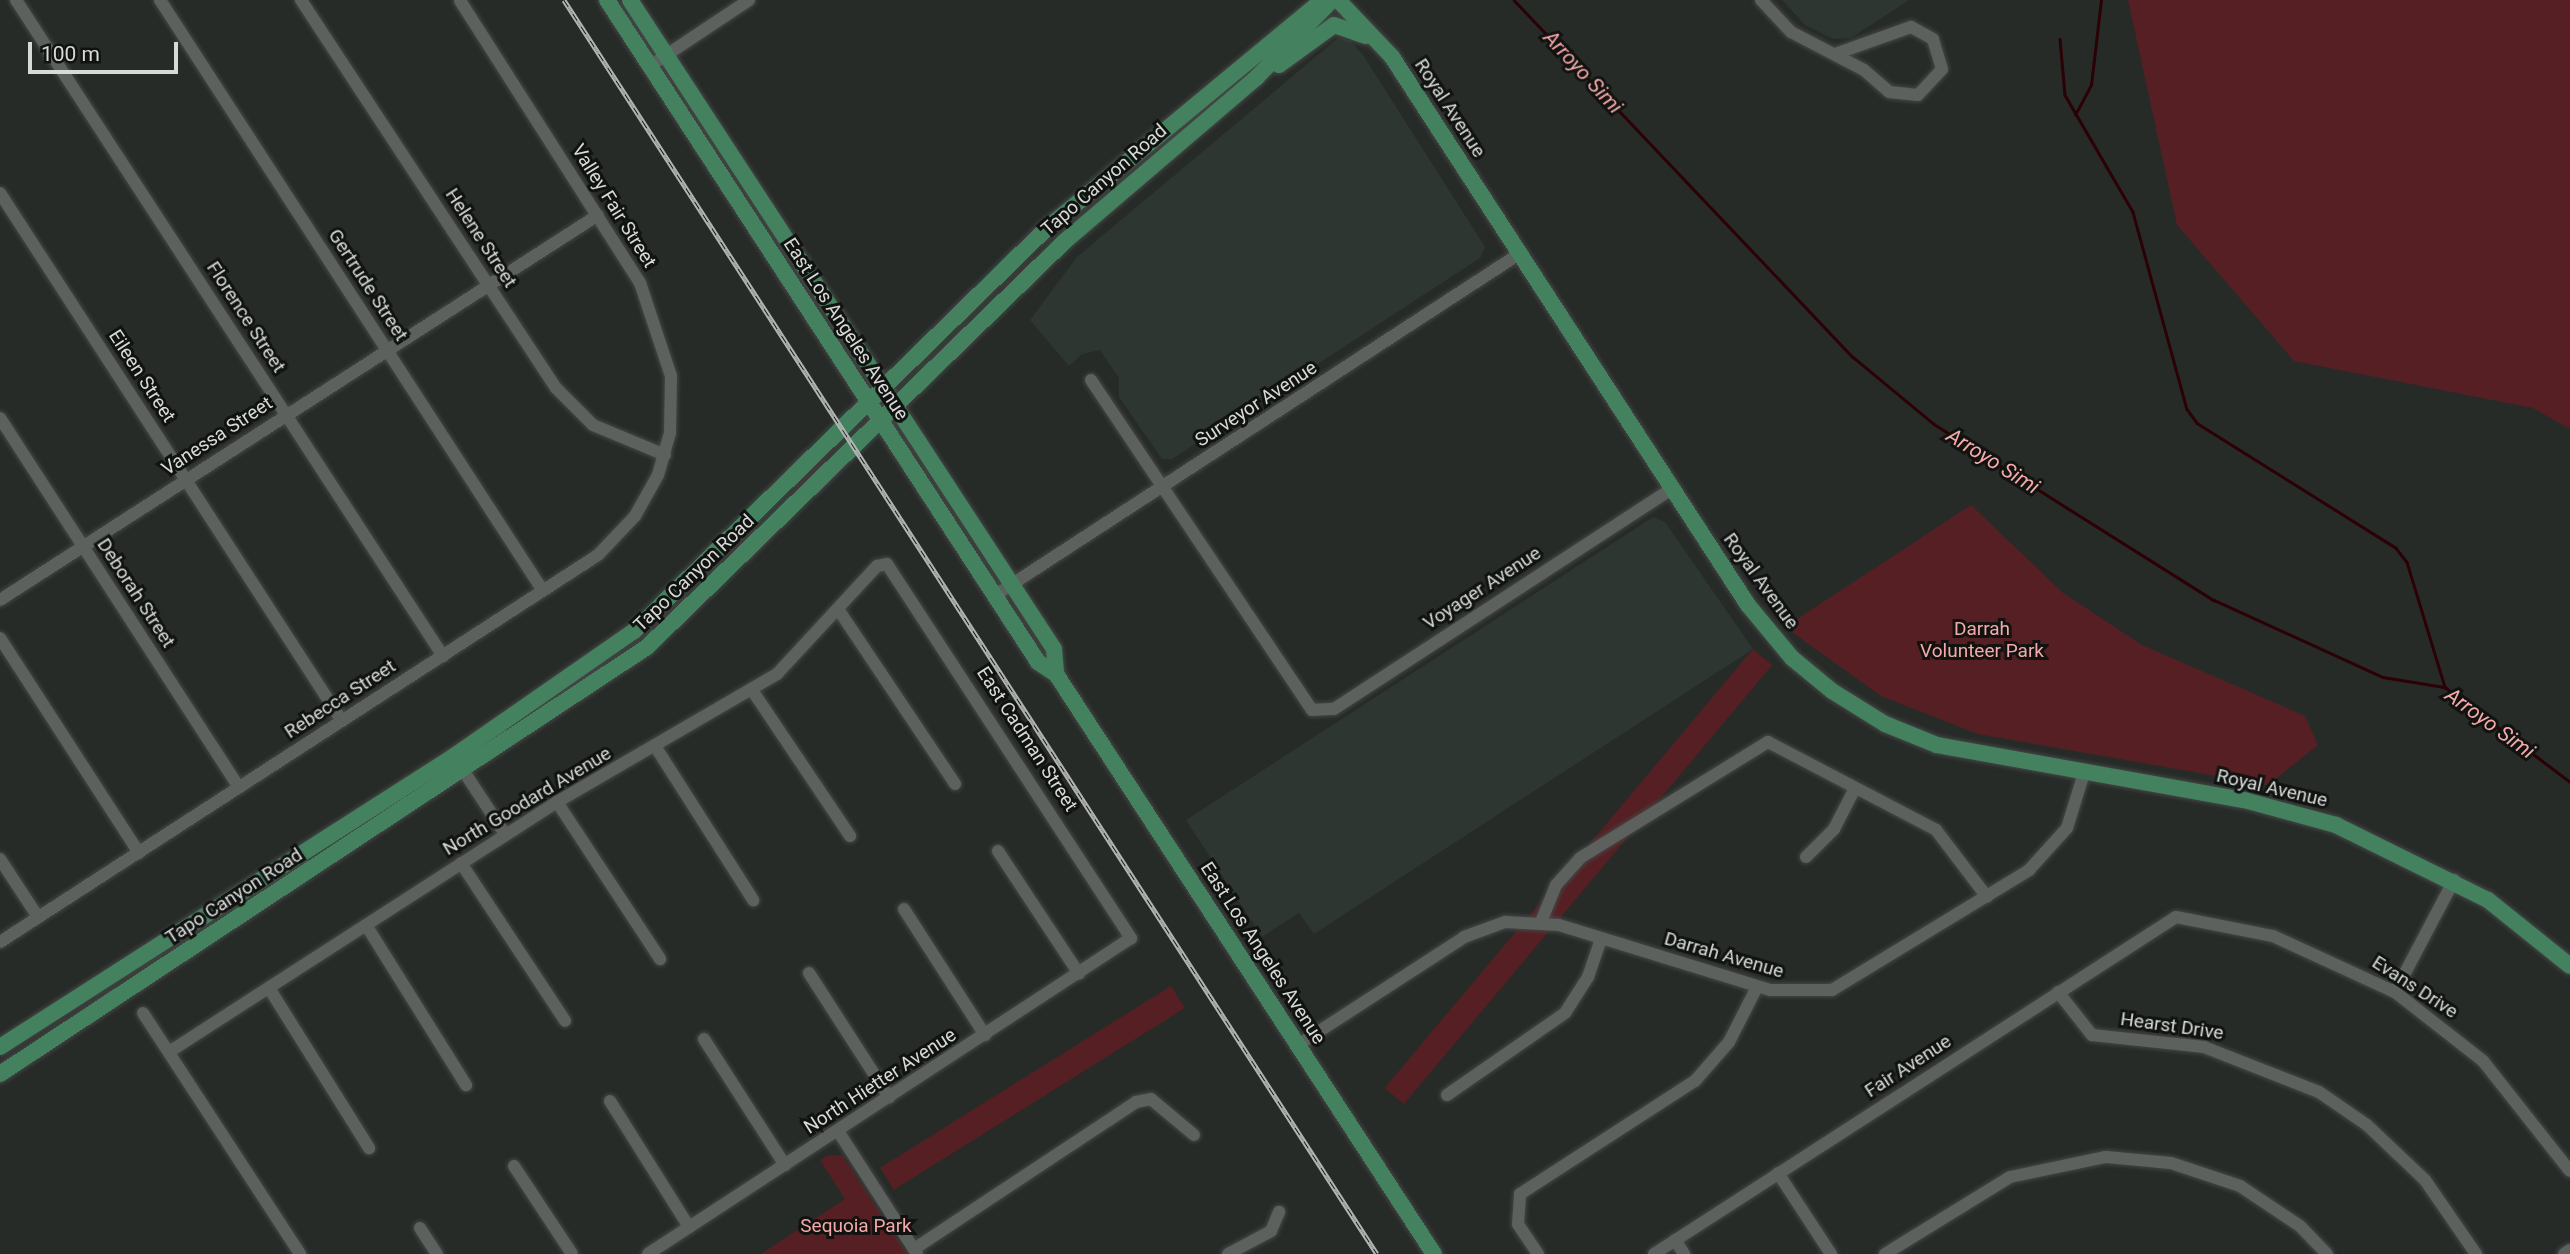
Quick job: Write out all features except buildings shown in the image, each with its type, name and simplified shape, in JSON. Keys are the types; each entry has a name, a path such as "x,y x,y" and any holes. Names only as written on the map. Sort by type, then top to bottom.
{"main road":[{"name":"East Los Angeles Avenue","path":"607,0 994,596 1038,662 1056,674 1434,1254"},
{"name":"East Los Angeles Avenue","path":"630,0 1013,584 1054,649 1056,674"},
{"name":"Tapo Canyon Road","path":"0,1047 454,756 634,631 1047,228 1323,0"},
{"name":"Tapo Canyon Road","path":"0,1074 465,773 665,633 1064,242 1256,78 1332,0"},
{"name":"Royal Avenue","path":"1338,0 1392,57 1763,626 1832,691 1885,724 1937,745 2295,813 2374,840 2454,880 2570,966"},
{"name":"Royal Avenue","path":"1348,0 1386,37 1392,57"},
{"path":"1256,78 1334,25 1354,27 1377,43"}],"street":[{"name":"Florence Street","path":"16,0 443,656"},
{"name":"Gertrude Street","path":"160,0 543,591"},
{"name":"Helene Street","path":"301,0 575,411 611,436 665,455"},
{"name":"Valley Fair Street","path":"460,0 640,283 666,353 673,405 665,455"},
{"path":"650,66 749,0"},
{"path":"1761,0 1791,32 1835,54 1903,97 1926,90 1942,69 1933,39 1911,27 1835,54"},
{"name":"Eileen Street","path":"0,192 342,721"},
{"name":"Vanessa Street","path":"0,600 598,215"},
{"name":"Surveyor Avenue","path":"994,596 1164,488 1519,254"},
{"path":"1091,380 1164,488"},
{"name":"Deborah Street","path":"0,418 239,788"},
{"name":"Rebecca Street","path":"0,942 543,591 623,532 665,455"},
{"name":"Voyager Avenue","path":"1164,488 1312,710 1334,709 1672,489"},
{"name":"North Goodard Avenue","path":"169,1052 505,834 752,690 797,657 840,612 877,566 887,564"},
{"name":"East Cadman Street","path":"887,564 1131,938"},
{"path":"840,612 955,784"},
{"path":"0,638 139,853"},
{"path":"752,690 850,836"},
{"path":"1541,922 1556,885 1580,858 1757,744 1776,745 1853,792 1936,830 1987,897"},
{"path":"655,746 754,900"},
{"path":"454,756 505,834"},
{"name":"Darrah Avenue","path":"1298,1045 1464,937 1505,922 1541,922 1757,987 1790,994 1832,990 1987,897 2058,842 2084,773"},
{"path":"1806,857 1834,829 1853,792"},
{"path":"557,802 660,959"},
{"path":"998,850 1079,974"},
{"path":"0,859 38,918"},
{"path":"461,863 565,1021"},
{"path":"2395,992 2454,880"},
{"path":"904,909 985,1035"},
{"name":"Evans Drive","path":"2185,917 2304,948 2395,992 2483,1060 2570,1171"},
{"name":"Fair Avenue","path":"1654,1254 2166,920 2185,917"},
{"path":"366,925 466,1085"},
{"name":"North Hietter Avenue","path":"648,1254 1131,938"},
{"path":"1447,1095 1565,1013 1588,977 1601,939"},
{"path":"809,973 889,1097"},
{"path":"1538,1254 1515,1212 1520,1194 1695,1081 1729,1042 1757,987"},
{"path":"269,988 369,1148"},
{"name":"Hearst Drive","path":"2058,992 2092,1035 2204,1047 2319,1092 2367,1125 2425,1180 2476,1254"},
{"path":"143,1013 298,1253"},
{"path":"704,1039 785,1165"},
{"path":"838,1131 916,1252 1136,1102 1151,1099 1194,1135"},
{"path":"610,1101 689,1227"},
{"path":"1885,1254 2010,1177 2106,1157 2171,1163 2240,1186 2300,1226 2328,1254"},
{"path":"514,1166 572,1254"},
{"path":"1778,1173 1831,1254"},
{"path":"1228,1254 1270,1231 1279,1212"},
{"path":"420,1228 437,1254"},
{"path":"1675,1240 1684,1254"},
{"path":"2564,1254 2570,1250"}],"shaded area":[{"path":"1782,0 1909,0 1851,38 1833,39 1805,25"},
{"path":"1338,38 1350,40 1363,55 1485,247 1480,258 1172,459 1162,459 1119,397 1119,378 1100,350 1082,354 1069,366 1030,320 1077,257"},
{"path":"1653,517 1665,522 1753,649 1314,934 1299,913 1262,937 1186,820"}],"green space":[{"path":"2128,0 2570,0 2570,429 2533,408 2294,361 2177,225"},
{"name":"Darrah Volunteer Park","path":"1971,505 2063,593 2142,645 2305,716 2318,745 2268,785 1978,734 1881,696 1785,627"},
{"path":"1753,649 1772,665 1404,1104 1385,1088"},
{"path":"1171,986 1185,1008 894,1190 880,1168"},
{"name":"Sequoia Park","path":"829,1155 842,1155 907,1254 761,1254 845,1199 820,1160"}],"waterway":[{"name":"Arroyo Simi","path":"1514,0 1853,357 1934,424 2214,600 2383,677 2445,687 2570,782"},
{"path":"2075,115 2091,85 2101,0"},
{"path":"2060,39 2065,95 2133,212 2187,409 2197,423 2396,548 2407,562 2445,687"}],"railway":[{"path":"564,0 1377,1254"}]}
